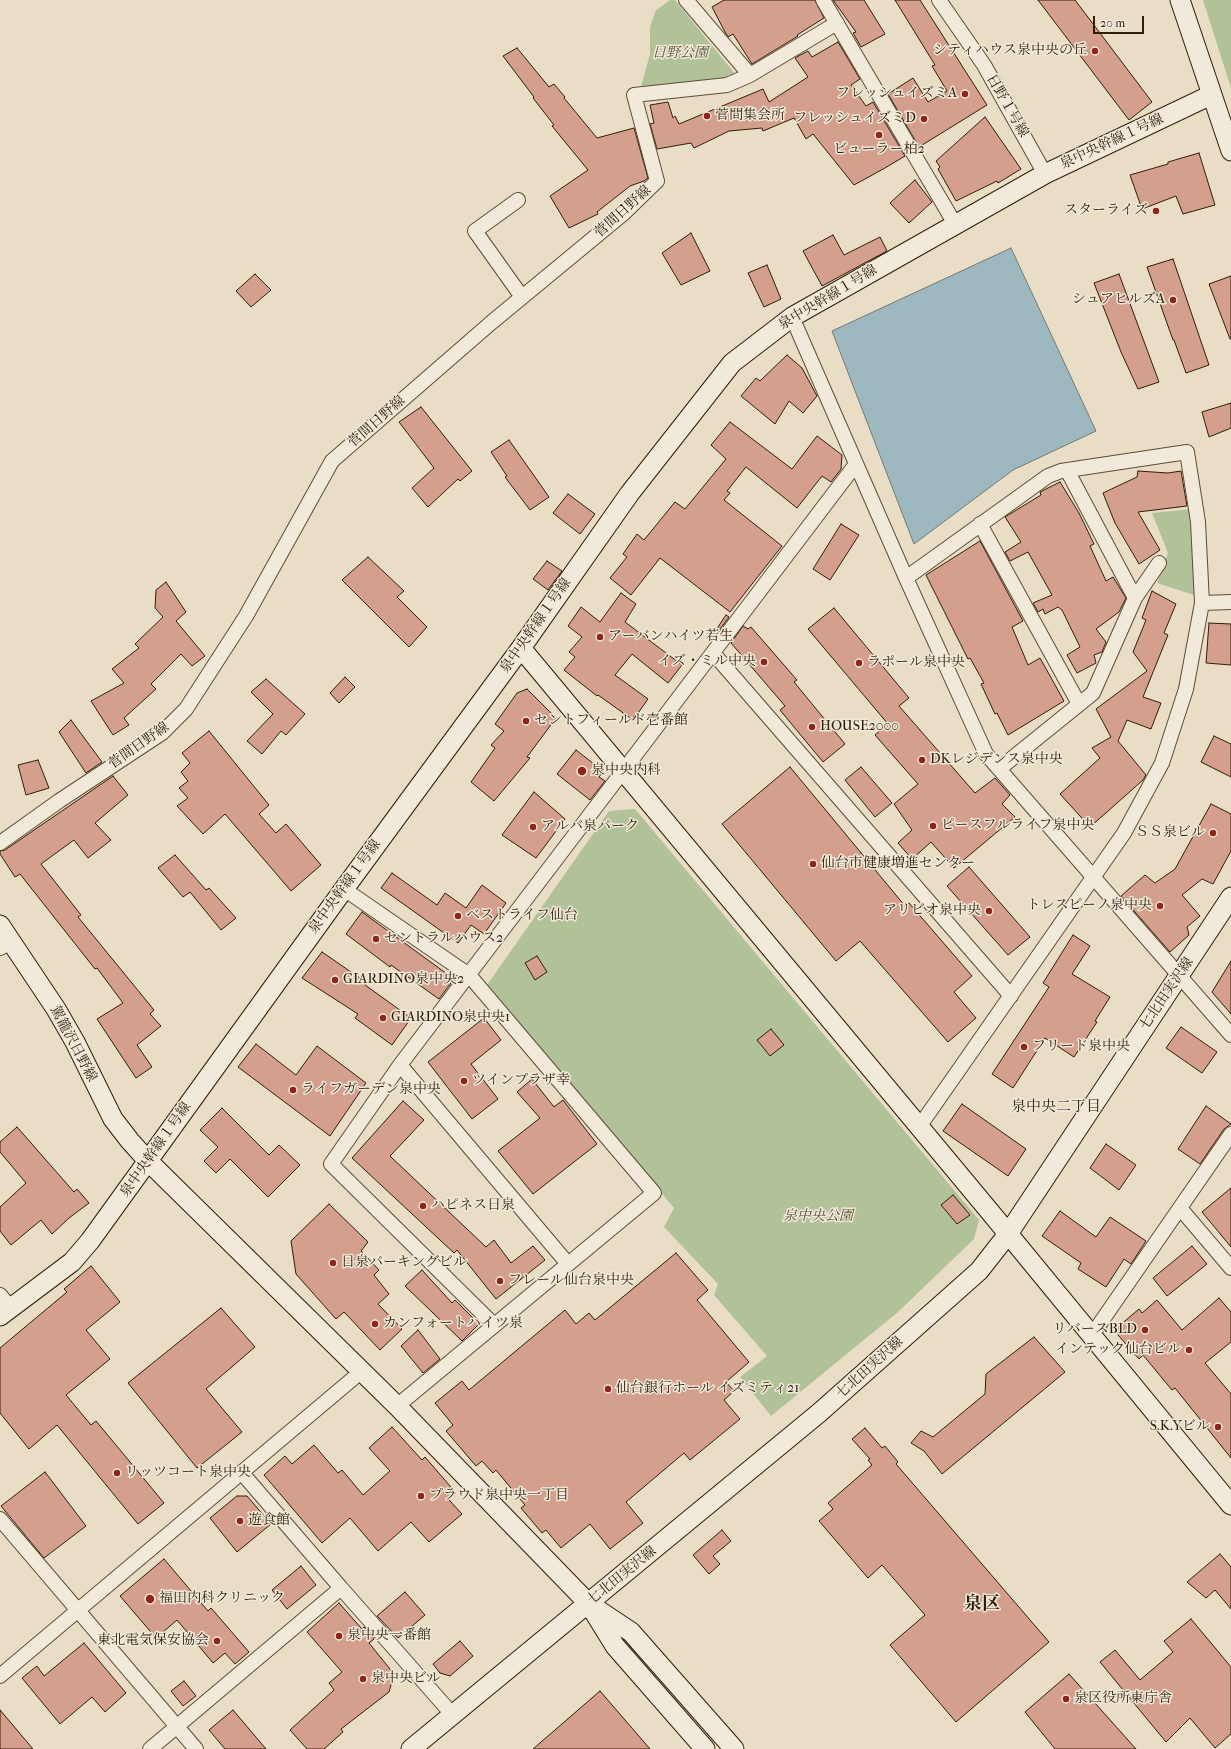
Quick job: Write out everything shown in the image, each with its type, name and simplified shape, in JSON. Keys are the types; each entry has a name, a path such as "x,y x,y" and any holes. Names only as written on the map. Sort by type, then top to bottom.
{"street":[{"path":"823,0 955,224"},
{"name":"日野１号線","path":"939,0 984,65 1045,174"},
{"path":"1180,0 1231,151"},
{"path":"692,2 750,74 837,23"},
{"name":"菅間日野線","path":"0,843 58,801 162,733 186,709 246,616 306,505 332,461 522,297 624,213 657,181 634,95 726,85 750,74"},
{"name":"泉中央幹線１号線","path":"4,1306 72,1262 95,1235 344,888 521,648 630,494 732,363 792,318 955,224 1045,174 1211,95"},
{"path":"518,200 475,231 522,297"},
{"path":"792,318 906,578 986,754 1231,1035"},
{"path":"906,578 1048,476 1068,470 1186,452 1198,522 1202,603 1186,689 1162,763 1124,833 919,1127"},
{"path":"494,1325 331,1164 400,1065 624,772 856,464"},
{"path":"1068,470 1135,598"},
{"path":"980,524 1079,704"},
{"path":"999,769 1093,693 1135,598 1159,563"},
{"path":"1202,603 1231,602"},
{"path":"521,648 1092,1335 1231,1505"},
{"path":"713,653 1011,996"},
{"path":"344,888 469,976 654,1193 397,1406"},
{"name":"七北田実沢線","path":"411,1749 452,1714 589,1604 819,1413 979,1271 1008,1234 1231,897"},
{"name":"駕籠沢日野線","path":"0,925 5,945 56,1009 75,1042 113,1119 148,1161 397,1406 589,1604"},
{"path":"400,1065 568,1264"},
{"path":"1092,1335 1231,1134"},
{"path":"1180,1208 1231,1268"},
{"path":"0,1676 362,1371"},
{"path":"242,1473 452,1714"},
{"path":"0,1519 196,1749"},
{"path":"150,1749 341,1588"},
{"path":"589,1604 615,1646 705,1749"},
{"path":"589,1604 631,1632 734,1749"}],"green space":[{"name":"日野公園","path":"670,0 675,0 735,74 725,82 641,87 650,54 650,27 656,10"},
{"path":"1203,0 1231,0 1231,88"},
{"path":"1192,509 1197,596 1157,583 1168,553 1152,513"},
{"name":"泉中央公園","path":"635,809 979,1220 974,1239 898,1312 771,1416 740,1377 767,1356 714,1295 718,1284 664,1227 674,1208 487,985 609,811"}],"water":[{"path":"1011,248 1096,431 1013,470 914,544 832,331"}],"building":[{"path":"724,0 815,0 824,18 752,64 733,34 728,37 712,7"},
{"path":"833,0 864,0 885,34 861,47 853,33 856,32"},
{"path":"895,0 920,0 987,105 919,147 888,94 913,78 928,102 947,91 932,66 935,65"},
{"name":"シティハウス泉中央の丘","path":"1038,0 1075,0 1152,102 1129,120"},
{"path":"838,42 860,79 851,85 866,106 873,102 905,156 885,168 854,185 813,134 806,139 794,118 763,131 762,128 729,131 694,148 691,143 657,149 650,124 654,123 650,105 668,102 673,118 675,116 679,124 763,89 769,102 808,77 795,58 808,51 812,57"},
{"path":"517,48 549,87 554,84 597,138 634,128 648,178 630,186 597,212 598,214 569,228 550,196 588,170 552,126 554,125 503,56"},
{"path":"985,117 1021,169 998,183 997,181 956,201 938,169 940,167 936,161"},
{"path":"1199,153 1215,205 1183,214 1176,196 1142,209 1130,175"},
{"path":"915,180 932,202 909,223 890,203"},
{"path":"691,233 710,271 681,285 662,253"},
{"path":"833,235 844,255 880,237 887,251 822,286 803,251"},
{"name":"シュアヒルズA","path":"1173,259 1209,365 1186,373 1147,267"},
{"path":"767,265 781,299 764,307 748,273"},
{"path":"255,274 271,290 251,307 236,291"},
{"path":"1119,274 1159,382 1138,389 1121,352 1094,283"},
{"path":"1231,276 1231,339 1230,339 1209,284"},
{"path":"787,355 802,368 817,396 803,413 789,401 775,424 741,396 756,378 760,381"},
{"path":"1231,403 1231,428 1209,437 1202,412"},
{"path":"421,407 472,471 460,481 458,479 428,507 412,488 434,468 399,422"},
{"path":"730,422 792,469 817,436 842,455 841,469 831,482 822,476 797,508 746,467 727,491 730,493 724,500 782,546 730,612 660,558 631,595 610,578 627,557 623,554 637,534 644,540 675,502 685,509 726,459 711,445"},
{"path":"509,440 549,497 530,510 505,477 507,476 491,452"},
{"path":"1138,471 1168,473 1181,471 1187,506 1138,512 1160,550 1139,564 1115,523 1103,493 1137,477"},
{"path":"1060,482 1079,513 1094,544 1090,546 1106,581 1113,577 1126,598 1119,612 1096,629 1106,642 1102,652 1094,655 1096,663 1077,673 1067,655 1080,647 1062,610 1058,607 1045,614 1043,609 1038,612 1033,603 1052,595 1028,552 1010,561 1005,552 1021,542 1005,517 1041,495 1040,492"},
{"path":"568,494 595,514 580,534 553,513"},
{"path":"841,524 859,535 830,580 813,569"},
{"path":"980,541 1023,621 1012,627 1028,665 1040,658 1064,701 1008,735 997,713 995,714 981,684 984,683 970,658 968,659 926,575"},
{"path":"368,557 404,591 397,597 427,627 409,647 342,580"},
{"path":"547,561 562,571 548,590 533,579"},
{"path":"166,582 186,612 176,621 205,656 192,666 181,654 151,684 156,689 124,718 129,725 113,735 91,701 124,683 112,669 139,648 135,644 163,617 155,608 156,590"},
{"path":"1152,591 1176,604 1164,633 1168,635 1143,697 1161,703 1151,729 1127,720 1118,741 1146,775 1143,780 1090,827 1060,794 1100,758 1092,748 1111,737 1096,709 1147,671 1133,652 1146,620 1142,618"},
{"path":"621,593 636,604 625,622 682,665 668,683 632,654 615,675 648,699 633,720 598,695 597,696 564,670 575,657 569,652 582,637 568,626 581,607 600,622"},
{"path":"834,608 909,698 899,706 975,793 995,778 1010,795 1002,804 1015,817 954,868 931,842 912,859 898,843 912,830 894,804 918,784 875,735 888,724 808,629"},
{"path":"726,615 729,617 718,632 716,630"},
{"path":"1209,623 1231,624 1231,665 1206,663"},
{"path":"743,626 748,629 751,627 797,680 794,682 845,744 823,762 780,710 785,706 731,643"},
{"path":"345,677 355,687 339,703 330,693"},
{"path":"266,679 305,714 286,735 281,731 262,754 247,741 273,714 251,692"},
{"path":"527,689 556,718 527,757 530,758 494,801 471,782 495,748 491,745 504,731 495,724 517,693"},
{"path":"71,720 102,762 86,773 59,732"},
{"path":"209,731 269,805 259,814 276,833 286,824 321,865 291,891 225,814 203,834 177,806 188,798 179,788 188,781 181,772 190,763 182,753"},
{"path":"1214,736 1231,744 1231,777 1201,762"},
{"path":"576,750 603,771 599,777 605,781 590,800 557,774"},
{"path":"38,760 49,788 26,795 18,765"},
{"name":"仙台市健康増進センター","path":"790,767 905,906 909,903 972,976 954,992 976,1018 948,1042 860,941 836,961 722,824"},
{"path":"861,767 892,803 875,817 845,780"},
{"path":"113,776 128,795 95,823 111,840 88,858 74,840 41,864 81,915 78,917 154,1010 150,1014 161,1026 137,1045 152,1067 136,1078 97,1019 123,1003 97,968 95,969 20,874 15,877 0,854 0,851 5,850"},
{"name":"アルバ泉パーク","path":"534,792 565,819 536,858 502,835"},
{"path":"1211,804 1231,814 1231,851 1213,884 1202,879 1182,895 1200,916 1187,927 1189,935 1170,952 1121,896 1145,875 1155,883 1175,869"},
{"path":"175,855 206,890 209,888 236,918 221,930 190,892 183,897 158,868"},
{"name":"アリビオ泉中央","path":"969,867 1030,937 1008,955 947,886"},
{"name":"ベストライフ仙台","path":"392,873 437,905 445,893 466,908 482,885 506,903 484,934 471,925 458,943 381,888"},
{"path":"362,912 454,979 439,999 391,965 390,967 346,934"},
{"name":"フリード泉中央","path":"1073,935 1090,946 1072,974 1110,997 1095,1021 1097,1022 1074,1057 1045,1038 1013,1088 992,1074 1049,987 1043,983"},
{"path":"322,952 367,983 365,985 411,1018 392,1045 355,1018 358,1014 302,978"},
{"path":"537,956 547,972 535,980 525,963"},
{"path":"1231,961 1231,1014 1212,992"},
{"name":"ツインプラザ幸","path":"484,1018 501,1040 471,1064 498,1099 472,1119 428,1062"},
{"path":"1181,1027 1217,1052 1202,1073 1166,1048"},
{"path":"771,1029 784,1045 770,1056 757,1040"},
{"name":"ライフガーデン泉中央","path":"256,1044 296,1075 317,1046 366,1083 330,1136 238,1067"},
{"path":"532,1079 554,1107 563,1100 597,1144 533,1194 498,1151 540,1118 517,1092"},
{"path":"403,1101 424,1120 390,1156 486,1247 494,1240 511,1263 533,1246 545,1260 496,1299 457,1250 454,1253 352,1158"},
{"path":"962,1104 1026,1149 1008,1176 943,1131"},
{"path":"1206,1106 1231,1124 1224,1129 1200,1164 1178,1149"},
{"path":"222,1108 269,1155 279,1145 300,1165 268,1197 230,1159 216,1173 204,1161 218,1147 200,1130"},
{"path":"17,1127 74,1192 77,1189 89,1203 69,1218 52,1234 41,1220 11,1245 0,1231 0,1207 26,1183 0,1152 0,1142"},
{"path":"1106,1144 1136,1165 1119,1190 1090,1168"},
{"path":"1231,1188 1231,1247 1202,1212"},
{"path":"953,1195 970,1215 957,1224 941,1205"},
{"name":"日泉パーキングビル","path":"329,1204 368,1242 361,1251 379,1270 374,1275 389,1294 378,1304 402,1329 380,1350 344,1312 336,1319 296,1274 291,1241"},
{"path":"1060,1211 1096,1237 1110,1217 1146,1241 1131,1264 1124,1259 1106,1287 1078,1269 1081,1263 1042,1236"},
{"path":"1192,1246 1207,1264 1167,1296 1153,1278"},
{"path":"676,1253 708,1290 697,1300 749,1362 726,1382 734,1391 724,1400 740,1419 690,1460 684,1453 626,1502 643,1523 610,1549 590,1524 561,1548 546,1530 542,1533 521,1508 525,1505 496,1470 493,1473 482,1461 476,1466 446,1431 453,1425 435,1403 462,1381 469,1390 565,1310 576,1324 589,1313 595,1320"},
{"path":"91,1266 120,1302 86,1330 110,1359 66,1395 91,1425 96,1421 164,1503 138,1524 57,1425 29,1449 0,1413 0,1348 67,1292 64,1289"},
{"path":"422,1270 452,1303 455,1300 479,1324 462,1341 405,1286"},
{"path":"1219,1298 1231,1312 1231,1342 1205,1363 1231,1394 1231,1458 1175,1388 1172,1390 1143,1355 1139,1359 1118,1335 1119,1326 1139,1309 1142,1313 1157,1300 1182,1330"},
{"path":"221,1308 255,1347 206,1389 242,1432 197,1468 128,1383"},
{"path":"418,1330 440,1359 423,1373 401,1346"},
{"path":"1034,1337 1065,1372 942,1474 924,1451 911,1443 921,1431 933,1437 985,1394 986,1374"},
{"path":"392,1427 422,1460 425,1457 456,1493 449,1500 462,1514 429,1542 411,1522 378,1551 350,1518 322,1543 264,1475 285,1456 292,1464 314,1445 338,1473 342,1470 363,1495 390,1471 369,1448"},
{"path":"865,1428 882,1448 885,1446 898,1462 896,1464 1049,1642 956,1722 890,1645 925,1615 882,1565 868,1578 819,1521 833,1509 828,1503 872,1465 868,1460 870,1459 852,1439"},
{"path":"45,1472 86,1526 44,1558 1,1506"},
{"name":"遊食館","path":"237,1496 247,1496 271,1524 237,1552 210,1518"},
{"path":"722,1530 731,1541 713,1556 720,1564 709,1574 693,1555"},
{"path":"1220,1554 1231,1567 1231,1609 1215,1590 1206,1598 1187,1582"},
{"path":"164,1559 208,1611 211,1608 249,1652 235,1664 225,1653 213,1663 177,1620 156,1638 120,1596"},
{"path":"301,1566 316,1585 287,1609 272,1590"},
{"path":"405,1592 425,1615 398,1638 377,1616"},
{"path":"339,1603 362,1629 364,1627 374,1639 369,1643 394,1674 389,1692 341,1729 343,1732 324,1749 307,1749 290,1730 334,1690 329,1683 342,1672 307,1632"},
{"path":"1191,1619 1231,1667 1231,1734 1215,1748 1190,1718 1166,1742 1100,1662 1115,1650 1140,1680 1173,1652 1164,1641"},
{"path":"460,1641 473,1656 450,1676 440,1673 433,1664"},
{"path":"84,1643 126,1693 105,1712 92,1697 60,1724 22,1678 37,1666 44,1676"},
{"name":"泉区役所東庁舎","path":"1069,1674 1136,1749 1055,1749 1025,1712"},
{"path":"184,1681 196,1696 183,1706 171,1691"},
{"path":"600,1691 650,1749 533,1749"},
{"path":"0,1710 33,1749 0,1749"},
{"path":"233,1710 266,1749 225,1749 209,1730"}],"place":[{"name":"シティハウス泉中央の丘","path":"1095,51"},
{"name":"フレッシュイズミA","path":"965,94"},
{"name":"菅間集会所","path":"707,116"},
{"name":"フレッシュイズミD","path":"924,119"},
{"name":"ビューラー柏2","path":"879,135"},
{"name":"スターライズ","path":"1156,211"},
{"name":"シュアヒルズA","path":"1173,300"},
{"name":"アーバンハイツ若生","path":"600,637"},
{"name":"イズ・ミル中央","path":"764,662"},
{"name":"ラポール泉中央","path":"859,663"},
{"name":"セントフィールド壱番館","path":"526,721"},
{"name":"HOUSE2000","path":"812,727"},
{"name":"DKレジデンス泉中央","path":"922,760"},
{"name":"泉中央内科","path":"582,771"},
{"name":"ピースフルライフ泉中央","path":"933,826"},
{"name":"アルバ泉パーク","path":"533,827"},
{"name":"ＳＳ泉ビル","path":"1213,833"},
{"name":"仙台市健康増進センター","path":"813,864"},
{"name":"トレスピーノ泉中央","path":"1160,906"},
{"name":"アリビオ泉中央","path":"989,911"},
{"name":"ベストライフ仙台","path":"458,916"},
{"name":"セントラルハウス2","path":"376,939"},
{"name":"GIARDINO泉中央2","path":"335,980"},
{"name":"GIARDINO泉中央1","path":"383,1018"},
{"name":"フリード泉中央","path":"1024,1047"},
{"name":"ツインプラザ幸","path":"464,1081"},
{"name":"ライフガーデン泉中央","path":"293,1090"},
{"name":"ハピネス日泉","path":"423,1206"},
{"name":"日泉パーキングビル","path":"333,1263"},
{"name":"フレール仙台泉中央","path":"500,1281"},
{"name":"カンフォートハイツ泉","path":"375,1324"},
{"name":"リバースBLD","path":"1145,1330"},
{"name":"インテック仙台ビル","path":"1189,1350"},
{"name":"仙台銀行ホール イズミティ21","path":"608,1389"},
{"name":"S.K.Yビル","path":"1218,1427"},
{"name":"リッツコート泉中央","path":"117,1473"},
{"name":"プラウド泉中央一丁目","path":"421,1496"},
{"name":"遊食館","path":"240,1521"},
{"name":"福田内科クリニック","path":"150,1599"},
{"name":"泉中央一番館","path":"339,1636"},
{"name":"東北電気保安協会","path":"217,1641"},
{"name":"泉中央ビル","path":"363,1679"},
{"name":"泉区役所東庁舎","path":"1066,1699"}],"district":[{"name":"泉中央二丁目","path":"1056,1107"},
{"name":"泉区","path":"982,1605"}]}
